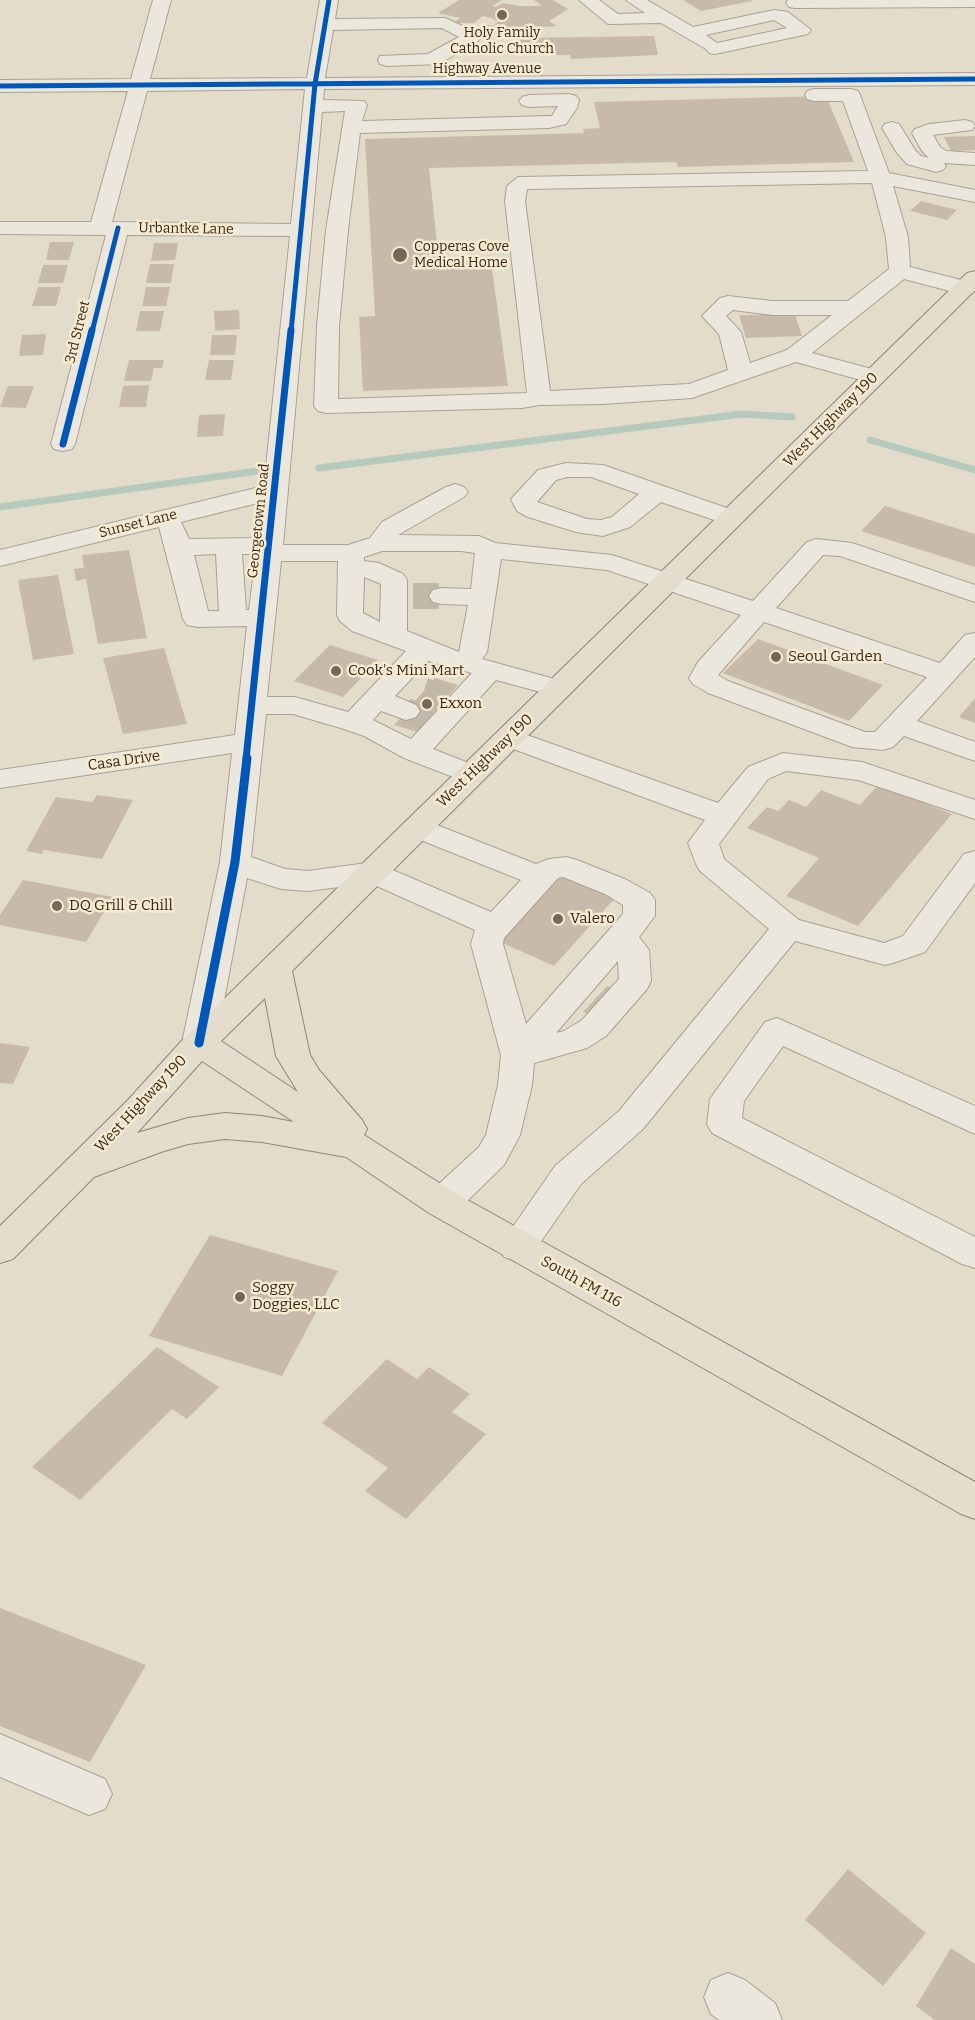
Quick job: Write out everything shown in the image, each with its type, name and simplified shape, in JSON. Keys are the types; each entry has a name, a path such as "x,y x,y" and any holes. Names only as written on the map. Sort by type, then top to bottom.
{"main road":[{"name":"West Highway 190","path":"0,1249 139,1110 199,1042 419,828 471,774 970,283"},
{"path":"275,969 293,1056 307,1079 368,1154"},
{"name":"South FM 116","path":"199,1042 442,1203 975,1502"},
{"path":"80,1169 150,1142 188,1131 225,1126 261,1129 368,1154"}],"street":[{"name":"3rd Street","path":"63,444 139,87 162,0"},
{"name":"Georgetown Road","path":"199,1042 235,862 276,491 300,230 316,84 329,0"},
{"path":"588,0 614,20 664,18"},
{"path":"635,0 768,80"},
{"path":"795,3 975,2"},
{"path":"691,33 774,15 782,16 802,30 716,49"},
{"path":"325,25 445,23 472,37 432,60 364,61"},
{"path":"342,61 316,84 357,105 380,105"},
{"name":"Highway Avenue","path":"0,86 139,87 768,80 849,87 895,88 942,79 975,79"},
{"path":"942,79 970,127 929,130 922,133 932,152 941,157 975,159"},
{"path":"510,101 849,87 880,177 897,237 900,271"},
{"path":"352,127 549,122 559,120 569,100"},
{"path":"357,105 337,230 328,326 326,406 522,401 539,398 602,397 692,391 795,355 900,271 970,283"},
{"path":"858,115 899,121 907,153 914,160 973,188"},
{"path":"539,398 515,201 517,186 525,181 880,177 973,188"},
{"name":"Urbantke Lane","path":"0,228 300,230"},
{"path":"741,374 730,332 713,316 727,297 772,308 854,308"},
{"path":"795,355 875,376"},
{"path":"649,489 621,522 603,528 585,527 537,512 526,506 524,498 547,475 566,470 594,470 649,489 732,518"},
{"name":"Sunset Lane","path":"0,558 276,491"},
{"path":"350,560 379,543 391,528 455,492"},
{"path":"168,517 179,547 197,619 262,618"},
{"path":"379,543 479,544 488,550 590,559 669,580 947,674"},
{"path":"179,547 229,546 350,560 394,580 403,596 393,635"},
{"path":"229,546 233,619"},
{"path":"975,594 843,548 816,547 708,668 703,678 718,687 862,741 883,741 975,641"},
{"path":"477,666 473,651 488,568 488,550"},
{"path":"350,560 350,615 362,625 393,635 423,650 559,689"},
{"path":"442,596 483,598"},
{"path":"354,723 423,650"},
{"path":"414,752 435,707 477,666"},
{"path":"386,690 435,707"},
{"path":"253,705 295,706 354,723 374,730 414,752 471,774"},
{"path":"899,724 975,752"},
{"path":"510,738 724,816"},
{"name":"Casa Drive","path":"0,779 249,742"},
{"path":"975,810 862,771 783,762 758,773 703,843 711,864 788,927 885,954 914,944 975,861"},
{"path":"419,828 541,877"},
{"path":"235,862 281,879 308,881 374,872 446,906 496,926"},
{"path":"442,1203 492,1155 503,1135 515,1085 518,1055 487,944 488,935 549,870 566,867 616,887 639,900 639,916 621,937 633,950 635,981 594,1029 575,1040 518,1055"},
{"path":"517,1246 568,1175 631,1120 788,927"},
{"path":"975,1121 777,1030 727,1099 724,1124 975,1254"},
{"path":"0,1755 89,1794"}],"building":[{"name":"Holy Family Catholic Church","path":"459,0 502,0 492,6 496,7 503,3 542,6 534,0 553,0 568,9 549,21 557,26 522,28 500,33 479,29 485,24 493,26 499,21 493,20 495,19 483,16 474,23 453,23 460,18 438,13"},
{"path":"683,0 751,0 752,1 701,11"},
{"path":"654,36 658,55 571,59 570,55 522,55 520,38"},
{"path":"826,96 854,162 678,167 676,162 429,168 439,262 491,261 508,386 363,391 359,317 375,316 365,139 584,133 583,129 600,128 594,102"},
{"path":"975,136 975,150 951,151 944,137"},
{"path":"921,201 957,210 947,220 910,211"},
{"path":"50,242 74,242 69,260 46,260"},
{"path":"154,243 178,243 175,260 151,261"},
{"path":"150,264 174,264 171,283 146,283"},
{"path":"43,265 68,265 63,283 38,283"},
{"path":"38,287 61,287 56,306 32,306"},
{"path":"146,287 170,287 166,306 142,306"},
{"path":"239,310 240,329 215,331 214,311"},
{"path":"140,311 164,311 160,331 136,331"},
{"path":"795,314 802,336 746,338 739,315"},
{"path":"46,334 43,355 19,356 22,335"},
{"path":"212,335 237,335 235,355 210,355"},
{"path":"129,360 164,360 162,368 154,368 151,381 124,381"},
{"path":"209,360 234,360 231,380 205,380"},
{"path":"149,385 146,407 119,407 123,386"},
{"path":"8,386 34,386 26,408 0,407"},
{"path":"225,414 223,436 197,437 199,415"},
{"path":"885,506 975,534 975,567 861,531"},
{"path":"129,550 147,638 98,644 86,579 76,581 74,569 84,568 82,555"},
{"path":"58,575 74,654 33,660 18,580"},
{"path":"758,639 883,685 849,721 723,673"},
{"name":"Cook's Mini Mart","path":"330,645 378,660 343,697 294,681"},
{"path":"164,648 187,724 123,734 103,658"},
{"name":"Exxon","path":"435,678 458,685 417,732 394,725"},
{"path":"975,698 975,723 959,717"},
{"path":"878,785 952,814 858,926 786,896 819,858 747,828 767,807 778,811 789,800 806,807 821,790 860,805"},
{"path":"97,795 133,800 102,859 43,850 42,854 26,851 56,797 92,802"},
{"name":"Valero","path":"561,875 616,897 554,966 498,941"},
{"name":"DQ Grill & Chill","path":"23,880 113,897 86,942 0,925 0,915"},
{"path":"607,986 635,998 612,1024 583,1012"},
{"path":"0,1043 30,1047 13,1084 0,1083"},
{"path":"210,1235 338,1271 282,1376 149,1336"},
{"path":"157,1347 219,1387 187,1419 172,1409 80,1500 32,1467"},
{"path":"387,1359 417,1379 429,1367 470,1394 452,1412 486,1434 406,1519 365,1491 388,1468 322,1423"},
{"path":"0,1608 146,1665 90,1762 0,1726"},
{"path":"848,1869 926,1933 883,1986 805,1920"},
{"path":"951,1948 975,1964 975,2020 935,2020 916,2006"}],"waterway":[{"path":"319,468 742,414 792,417"},
{"path":"870,440 975,470"},
{"path":"0,507 258,471"}],"tunnel":[{"path":"413,596 442,596"},
{"path":"424,691 447,698"},
{"path":"406,711 429,719"}],"cycle path":[{"path":"199,1043 235,862 276,491 315,84 329,0"},
{"path":"0,86 975,79"},
{"path":"63,444 118,228"}],"place":[{"name":"Holy Family Catholic Church","path":"502,15"},
{"name":"Copperas Cove Medical Home","path":"400,255"},
{"name":"Seoul Garden","path":"776,657"},
{"name":"Cook's Mini Mart","path":"336,671"},
{"name":"Exxon","path":"427,704"},
{"name":"DQ Grill & Chill","path":"57,906"},
{"name":"Valero","path":"558,919"},
{"name":"Soggy Doggies, LLC","path":"240,1297"}]}
